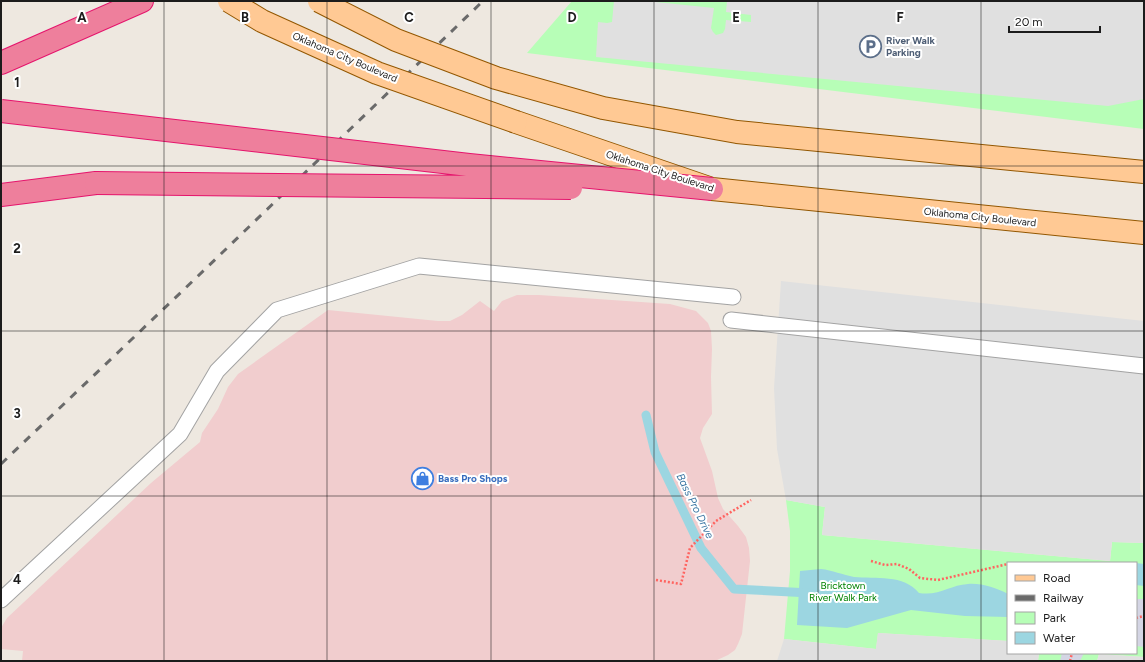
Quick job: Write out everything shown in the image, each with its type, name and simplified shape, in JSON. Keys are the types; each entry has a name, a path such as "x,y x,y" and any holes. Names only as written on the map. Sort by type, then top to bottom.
{"highway":[{"path":"1,63 142,1"},
{"path":"1,112 469,165 712,189"},
{"path":"1,195 96,183 712,189"}],"main road":[{"name":"Oklahoma City Boulevard","path":"229,1 262,21 377,73 712,189 1144,233"},
{"path":"319,1 403,43 496,78 603,108 737,132 1144,172"}],"lane":[{"path":"1,600 180,434 217,371 277,310 419,266 733,297"},
{"path":"731,320 1144,366"}],"path":[{"path":"656,580 681,584 690,548 716,521 751,500"},
{"path":"871,561 885,565 897,564 909,569 920,578 938,580 1007,564"}],"shaded area":[{"name":"River Walk Parking","path":"614,1 646,1 714,8 711,28 716,35 723,33 726,20 751,22 751,15 726,12 727,1 1144,1 1144,99 1108,106 596,57 598,22 612,22"},
{"path":"781,281 1144,321 1144,392 1140,489 1144,499 1144,543 1112,542 1110,561 822,535 825,507 786,500 777,449 774,388"},
{"name":"Bass Pro Shops","path":"517,295 539,295 670,304 696,311 708,323 711,331 712,349 712,414 703,428 700,438 712,471 718,498 723,509 746,537 750,561 742,634 735,650 728,655 715,661 22,661 23,651 1,649 1,628 7,618 151,483 200,442 202,433 218,409 228,387 238,374 328,310 450,321 462,315 480,301 494,311 502,301"},
{"path":"1137,599 1144,599 1144,647 1137,646"},
{"path":"878,633 1007,641 1007,654 1039,654 1038,661 777,661 784,639 876,649"},
{"path":"1062,654 1084,654 1080,661 1060,661"},
{"path":"1099,654 1144,657 1144,661 1097,661"}],"green space":[{"name":"River Walk Parking","path":"572,1 1144,1 1144,129 527,53"},
{"name":"Bricktown River Walk Park","path":"786,500 825,507 822,535 1110,561 1112,542 1144,543 1144,657 1099,654 1137,654 1137,562 1007,562 1007,641 878,633 876,649 784,639 790,571 790,531"},
{"name":"Bricktown River Walk Park","path":"1039,654 1099,654 1097,661 1038,661"}],"water":[{"path":"1137,563 1144,564 1144,586 1137,585"},
{"path":"821,569 854,577 897,580 913,587 919,593 926,594 968,584 989,586 1007,594 1007,617 965,616 911,610 847,628 797,625 800,571"}],"waterway":[{"name":"Bass Pro Drive","path":"646,415 655,452 701,548 734,589 810,593"}],"railway":[{"path":"1,464 483,1"}],"place":[{"name":"River Walk Parking","path":"870,46"},
{"name":"Bass Pro Shops","path":"423,478"}]}
